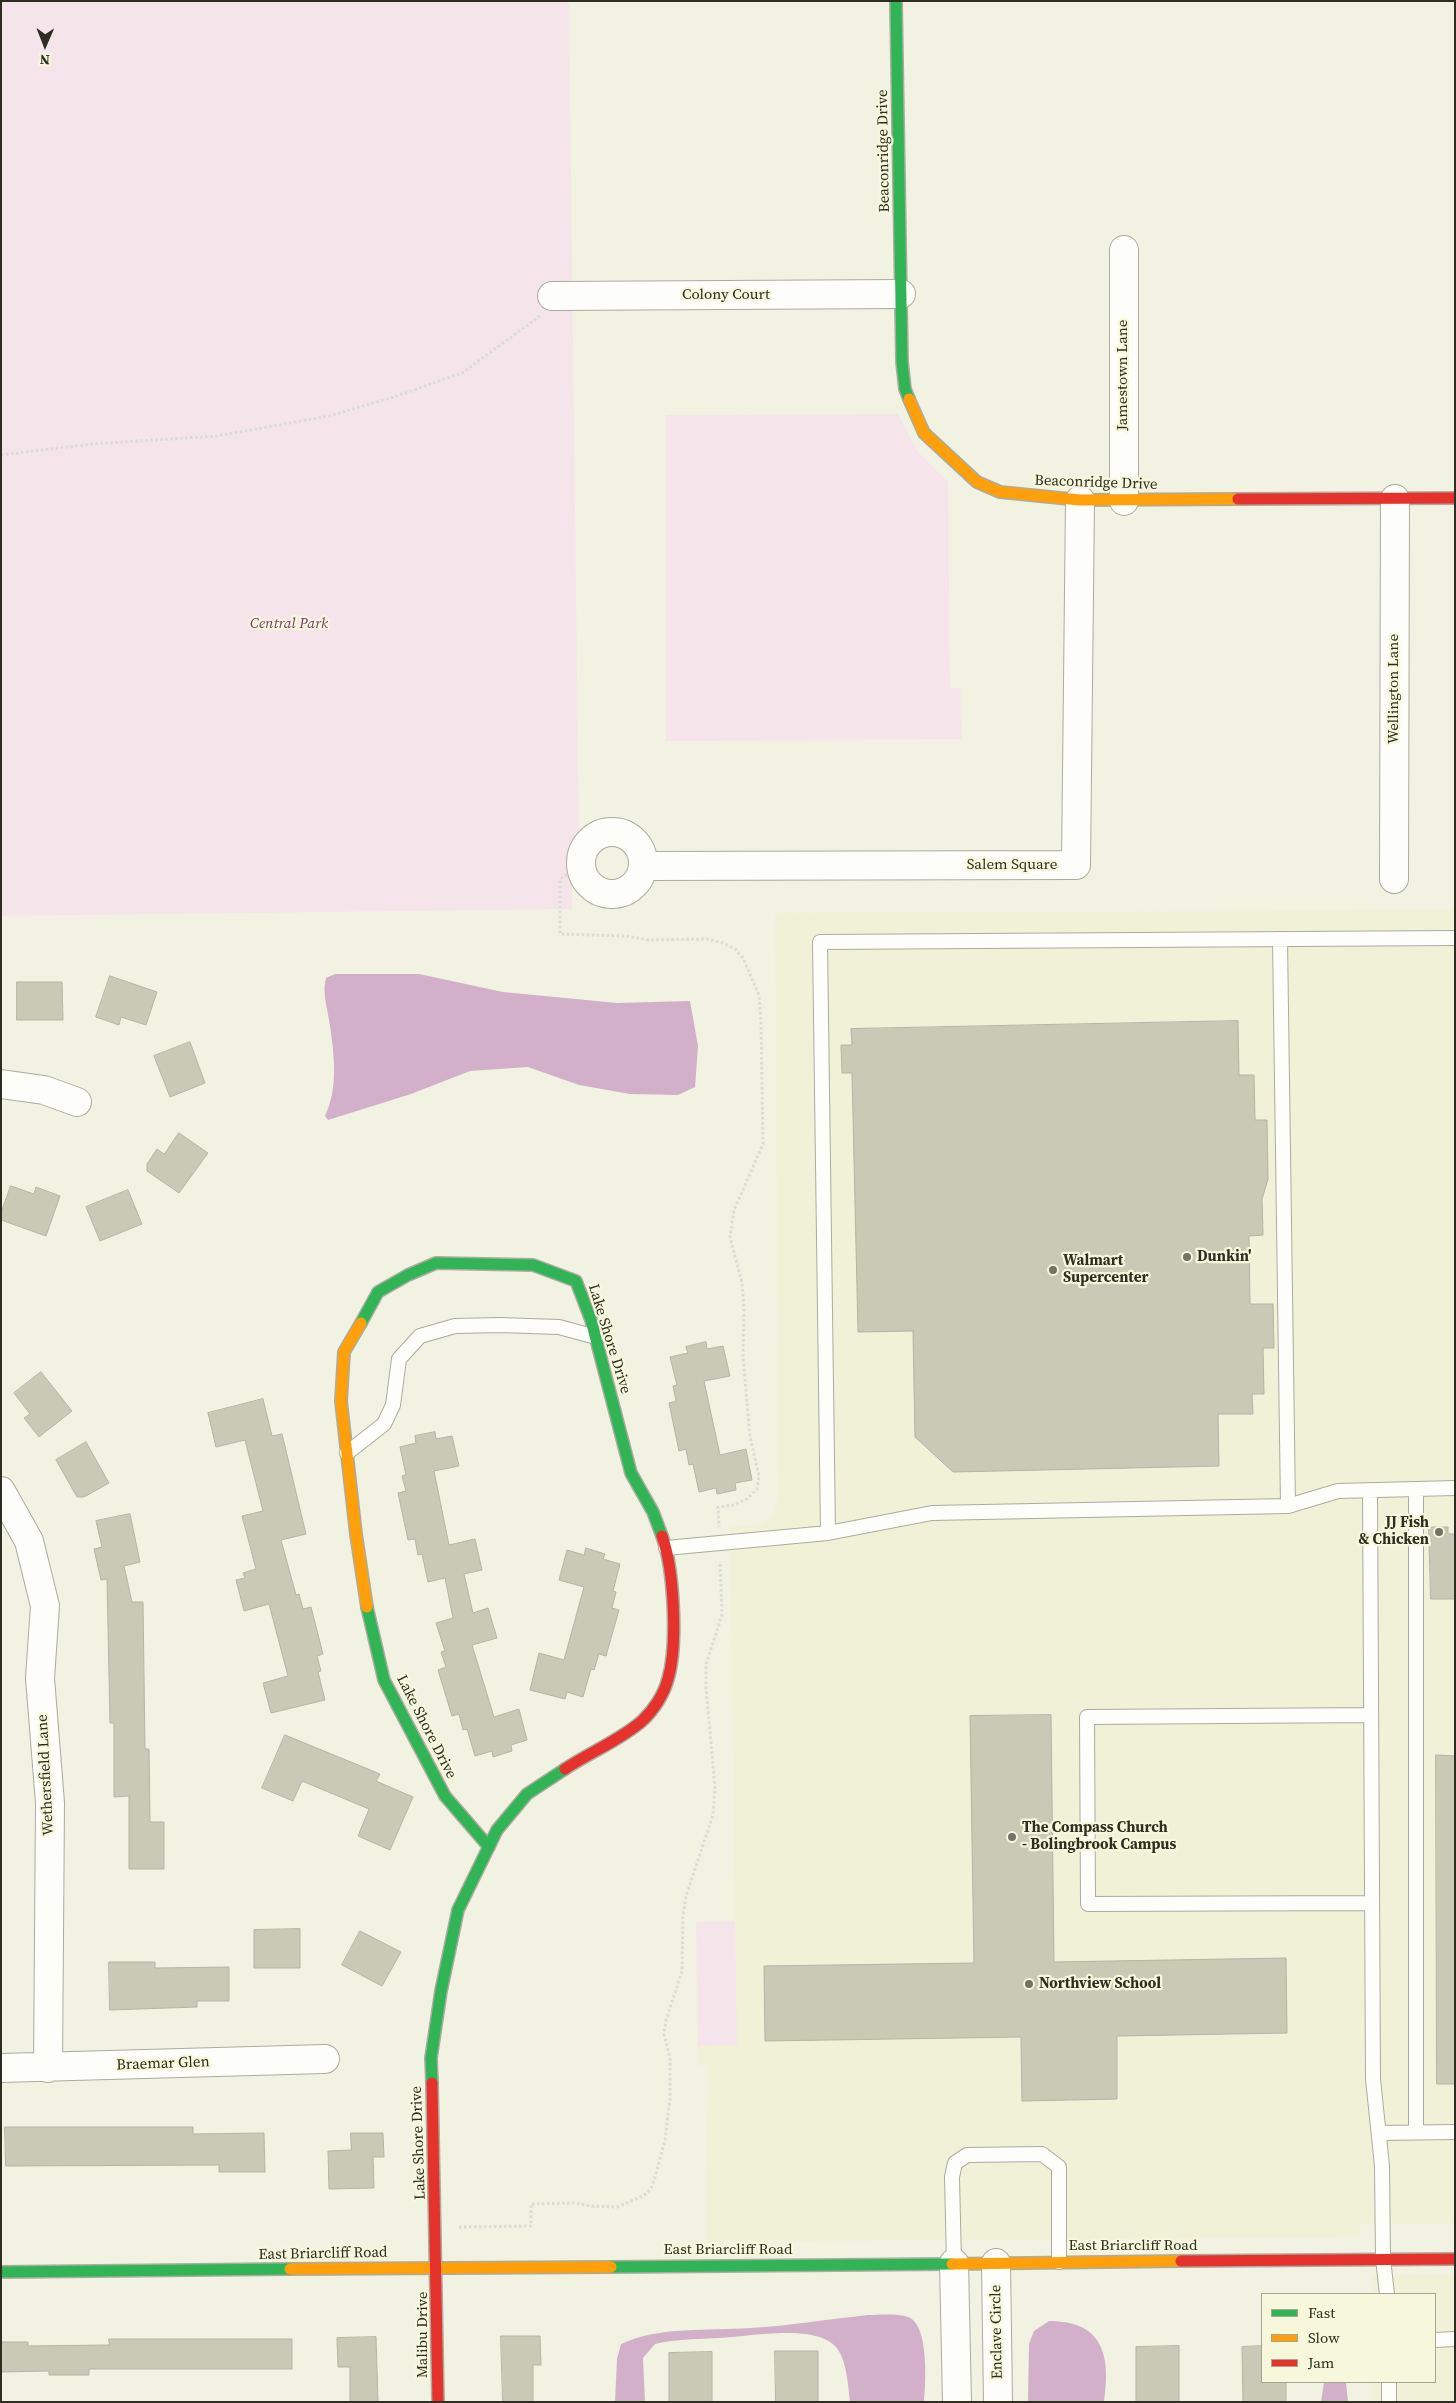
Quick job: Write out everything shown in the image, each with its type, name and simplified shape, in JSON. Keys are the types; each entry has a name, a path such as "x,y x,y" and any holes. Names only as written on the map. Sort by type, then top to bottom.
{"street":[{"name":"Beaconridge Drive","path":"896,1 902,362 905,389 929,440 977,482 1000,492 1080,500 1455,498"},
{"name":"Jamestown Lane","path":"1124,250 1124,500"},
{"name":"Colony Court","path":"548,305 901,294"},
{"name":"Wellington Lane","path":"1394,879 1396,499"},
{"name":"Salem Square","path":"644,866 1076,865 1080,500"},
{"path":"1,1084 44,1090 77,1102"},
{"name":"Lake Shore Drive","path":"437,2268 431,2058 441,1992 458,1910 489,1847 497,1830 527,1794 582,1757 626,1734 652,1711 668,1680 672,1652 671,1592 666,1548 653,1512 631,1473 596,1337 576,1281 533,1265 436,1263 408,1275 378,1292 344,1352 341,1401 369,1618 384,1680 445,1796 489,1847"},
{"name":"Wethersfield Lane","path":"1,1491 29,1541 45,1606 40,1678 50,1803 48,2068"},
{"name":"Braemar Glen","path":"1,2068 325,2059"},
{"name":"East Briarcliff Road","path":"1,2272 1455,2259"},
{"path":"954,2263 957,2402"},
{"name":"Enclave Circle","path":"996,2263 998,2402"},
{"name":"Malibu Drive","path":"437,2268 438,2402"}],"lane":[{"path":"828,1533 820,942 1455,938"},
{"path":"1280,939 1288,1506"},
{"path":"347,1454 384,1424 393,1405 400,1359 420,1336 455,1326 500,1325 559,1327 596,1337"},
{"path":"666,1548 828,1533 932,1513 1288,1506 1338,1491 1455,1488"},
{"path":"1416,1489 1416,2132"},
{"path":"1370,1490 1374,2079 1382,2166 1383,2259 1387,2293"},
{"path":"1372,1715 1087,1717 1088,1904 1372,1903"},
{"path":"1379,2133 1455,2132"},
{"path":"954,2263 952,2177 955,2163 967,2155 1042,2154 1059,2167 1059,2262"},
{"path":"1436,2340 1455,2339"},
{"path":"1389,2383 1389,2402"}],"path":[{"path":"1,455 93,444 217,436 329,416 394,397 462,373 548,305"}],"shaded area":[{"path":"1455,910 1455,2223 1360,2224 1360,2237 706,2242 708,2066 698,2065 696,1922 735,1920 730,1527 761,1525 773,1516 779,1495 775,913"},
{"path":"335,974 419,974 503,992 617,1003 690,1001 698,1046 695,1087 678,1095 630,1094 579,1085 528,1067 470,1071 411,1094 328,1120 325,1116 332,1093 334,1069 324,988 326,978"},
{"path":"1455,2274 1455,2402 1372,2402 1372,2383 1436,2383 1436,2293 1372,2293 1372,2275"},
{"path":"868,2315 899,2315 908,2317 915,2322 920,2331 925,2355 924,2402 850,2402 845,2366 836,2347 826,2340 813,2335 780,2333 679,2340 655,2344 643,2358 645,2402 615,2402 617,2359 621,2344 636,2338 684,2330 765,2327"},
{"path":"1049,2321 1081,2327 1092,2334 1099,2344 1104,2356 1106,2370 1104,2402 1028,2402 1029,2344 1034,2331"},
{"path":"1324,2383 1346,2383 1348,2402 1321,2402"}],"green space":[{"name":"Central Park","path":"1,1 567,1 569,5 579,839 572,848 572,909 1,916"},
{"path":"898,414 918,452 948,482 950,688 961,688 962,739 666,741 666,415"},
{"path":"735,1921 737,2045 698,2046 696,1922"}],"building":[{"path":"110,976 157,992 146,1025 121,1017 119,1025 96,1017"},
{"path":"17,982 62,982 63,1020 17,1020"},
{"name":"Walmart Supercenter","path":"1238,1021 1239,1075 1254,1075 1255,1120 1267,1120 1268,1179 1262,1199 1263,1235 1249,1236 1250,1304 1273,1304 1274,1348 1263,1348 1264,1394 1252,1394 1253,1414 1218,1414 1219,1466 953,1472 915,1437 913,1331 858,1332 852,1073 842,1073 841,1045 852,1045 851,1029"},
{"path":"190,1042 205,1083 170,1097 154,1056"},
{"path":"179,1133 208,1153 179,1193 147,1171 147,1164 157,1149 164,1154"},
{"path":"11,1186 34,1194 36,1187 60,1196 46,1236 1,1220 1,1213"},
{"path":"128,1190 142,1224 100,1241 86,1207"},
{"path":"706,1342 707,1349 723,1346 730,1376 704,1381 720,1455 746,1449 752,1480 735,1483 736,1490 717,1494 716,1488 699,1492 693,1464 689,1465 686,1449 679,1451 669,1403 676,1401 673,1386 677,1385 670,1357 688,1353 686,1347"},
{"path":"41,1372 72,1411 39,1437 24,1418 30,1414 14,1393"},
{"path":"263,1399 272,1436 282,1434 306,1534 281,1540 296,1595 299,1594 303,1609 311,1607 323,1654 317,1656 321,1671 318,1672 325,1700 271,1713 263,1683 288,1676 269,1604 244,1611 236,1580 245,1578 243,1573 256,1569 242,1516 263,1511 245,1440 216,1447 208,1413"},
{"path":"435,1432 436,1439 452,1436 459,1466 434,1471 449,1545 475,1539 482,1570 464,1574 473,1613 488,1608 497,1638 472,1645 494,1717 519,1709 527,1740 511,1745 512,1751 493,1757 492,1751 475,1756 467,1729 463,1730 459,1714 452,1716 438,1670 446,1667 441,1652 445,1651 436,1623 453,1618 445,1578 428,1582 422,1554 418,1555 415,1539 408,1540 398,1493 406,1491 402,1476 406,1475 400,1447 416,1443 415,1436"},
{"path":"86,1442 109,1483 84,1497 77,1497 56,1460"},
{"path":"130,1514 140,1562 124,1566 132,1602 143,1602 145,1749 149,1749 150,1822 164,1822 164,1869 129,1869 129,1796 114,1797 114,1723 110,1723 107,1579 101,1580 94,1549 102,1547 96,1521"},
{"path":"1429,1527 1448,1527 1448,1534 1455,1534 1455,1599 1431,1599"},
{"path":"586,1548 605,1554 603,1559 620,1564 613,1591 616,1592 612,1608 619,1610 606,1656 599,1654 594,1670 591,1669 583,1697 567,1692 565,1699 530,1690 539,1653 564,1660 584,1587 559,1580 567,1550 584,1555"},
{"name":"The Compass Church - Bolingbrook Campus","path":"1051,1715 1054,1962 1286,1958 1287,2033 1117,2036 1117,2099 1022,2101 1021,2037 765,2041 764,1966 974,1963 970,1716"},
{"path":"285,1735 380,1774 376,1781 413,1797 390,1850 358,1836 369,1809 302,1781 293,1801 262,1788"},
{"path":"1436,1755 1455,1756 1455,2084 1437,2084"},
{"path":"300,1929 300,1968 254,1968 254,1930"},
{"path":"360,1931 401,1952 382,1986 342,1965"},
{"path":"109,1962 155,1962 155,1968 229,1967 229,2001 197,2001 197,2007 110,2010"},
{"path":"5,2127 193,2127 193,2134 264,2133 265,2172 219,2172 219,2165 6,2166"},
{"path":"351,2133 383,2133 384,2157 373,2157 374,2188 329,2189 328,2151 351,2150"},
{"path":"501,2336 540,2336 541,2365 533,2365 533,2402 503,2402"},
{"path":"376,2337 378,2402 350,2402 350,2367 338,2367 337,2338"},
{"path":"109,2339 292,2339 292,2369 89,2369 89,2375 49,2375 49,2371 1,2372 1,2342 28,2342 28,2346 109,2345"},
{"path":"1179,2346 1179,2402 1136,2402 1136,2347"},
{"path":"1261,2346 1261,2383 1286,2383 1286,2402 1243,2402 1242,2347"},
{"path":"775,2351 818,2351 818,2402 776,2402"},
{"path":"712,2352 712,2402 669,2402 669,2353"}],"traffic: fast":[{"path":"896,1 902,362 905,389 909,399"},
{"path":"361,1323 378,1292 408,1275 436,1263 533,1265 576,1281 591,1320 631,1473 653,1512 662,1536"},
{"path":"367,1607 384,1680 445,1796 489,1847"},
{"path":"432,2083 431,2058 441,1991 458,1910 497,1830 527,1794 565,1769"},
{"path":"611,2267 952,2264"},
{"path":"1,2272 290,2269"}],"traffic: slow":[{"path":"909,399 924,433 977,482 1000,492 1080,500 1238,499"},
{"path":"361,1323 344,1352 341,1401 356,1534 367,1607"},
{"path":"952,2264 1181,2261"},
{"path":"290,2269 611,2267"}],"traffic: jam":[{"path":"1238,499 1455,498"},
{"path":"565,1769 642,1721 651,1712 664,1690 671,1664 674,1628 672,1587 662,1536"},
{"path":"432,2083 438,2402"},
{"path":"1181,2261 1455,2259"}],"place":[{"name":"Dunkin'","path":"1187,1257"},
{"name":"Walmart Supercenter","path":"1053,1270"},
{"name":"JJ Fish & Chicken","path":"1439,1532"},
{"name":"The Compass Church - Bolingbrook Campus","path":"1012,1837"},
{"name":"Northview School","path":"1029,1984"}]}
